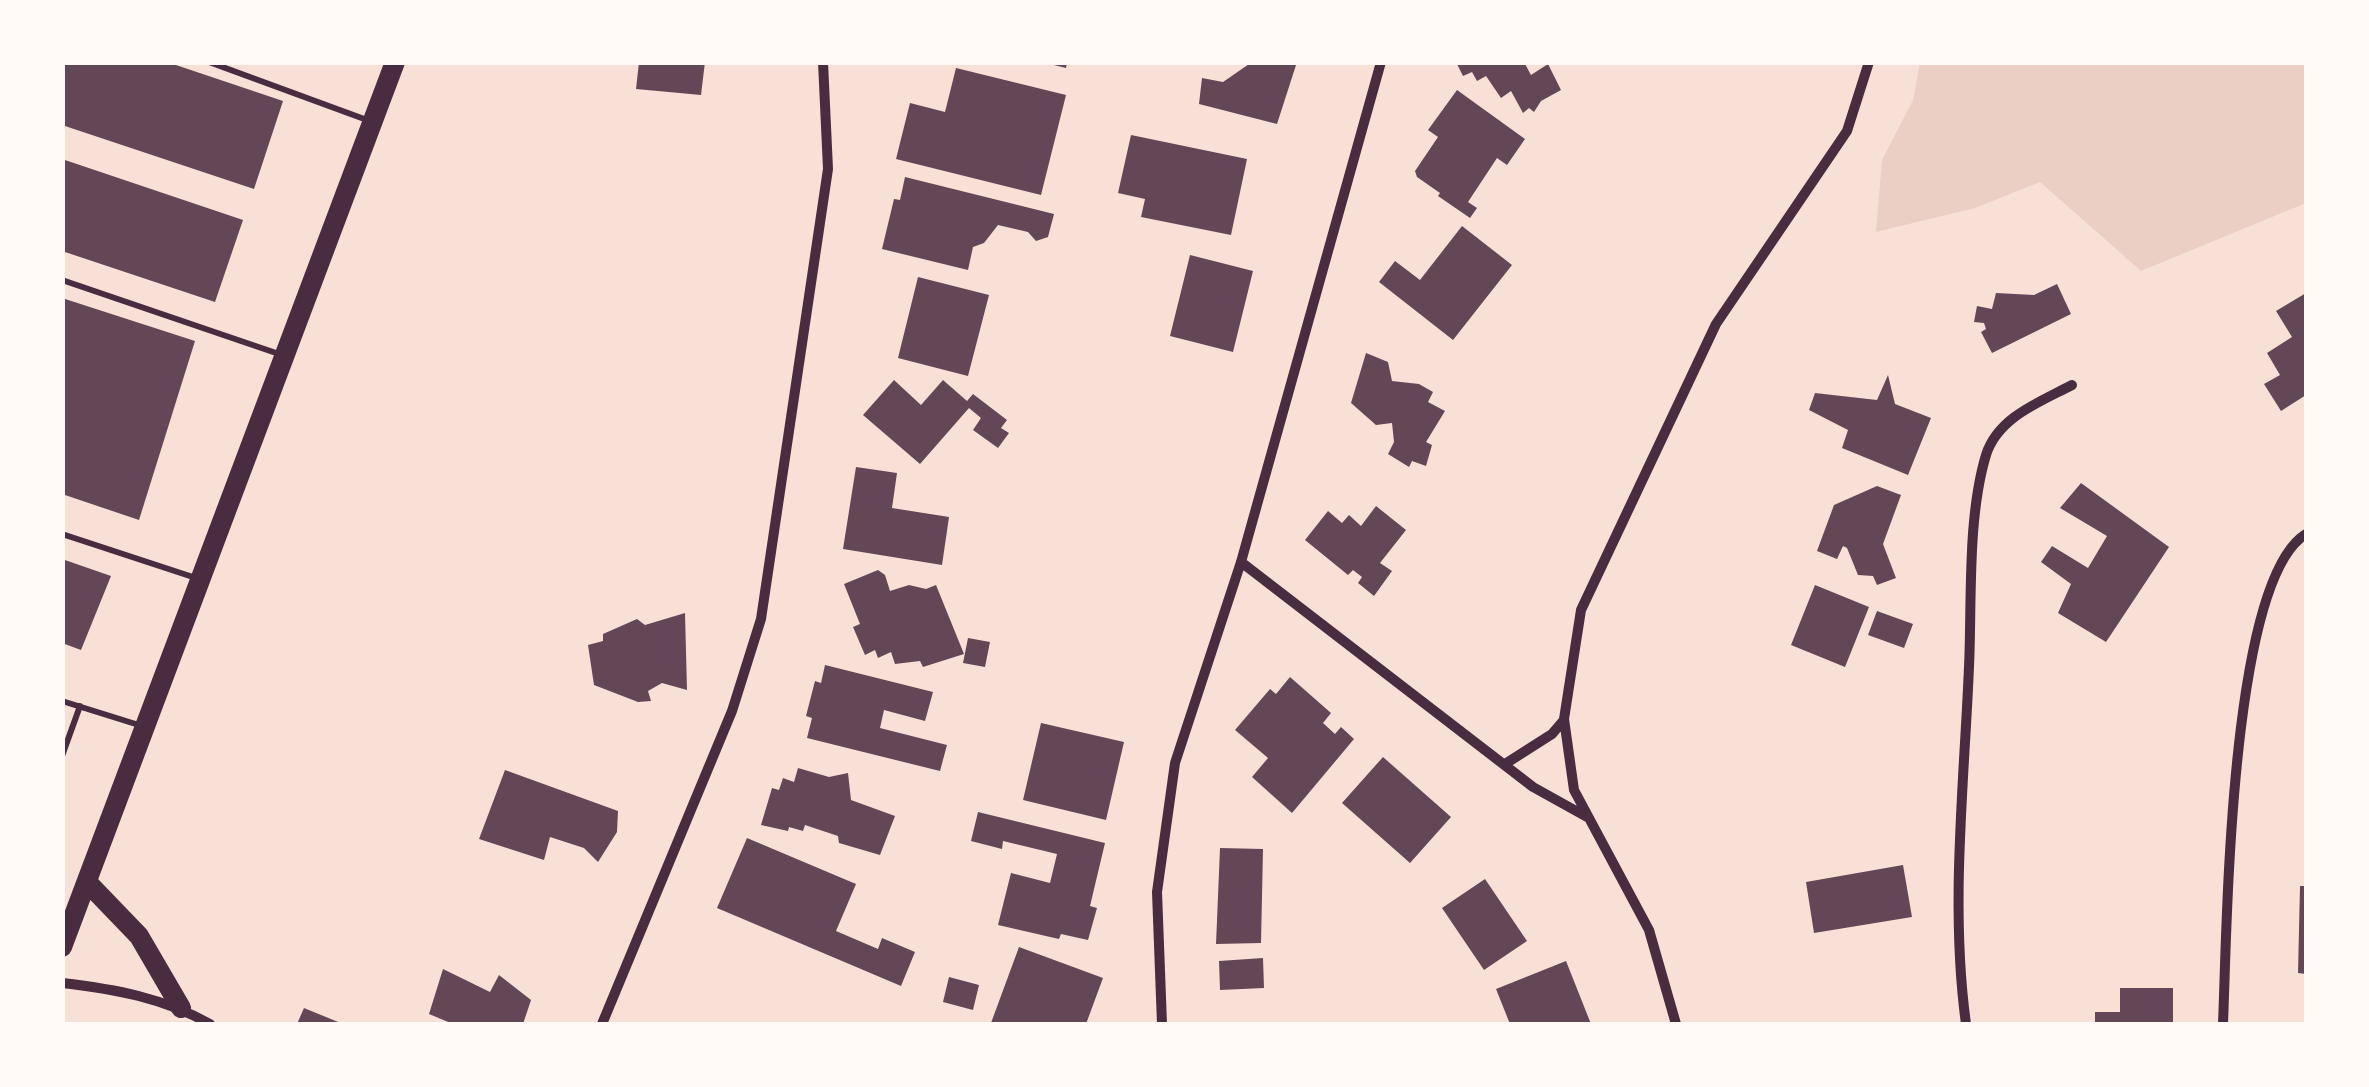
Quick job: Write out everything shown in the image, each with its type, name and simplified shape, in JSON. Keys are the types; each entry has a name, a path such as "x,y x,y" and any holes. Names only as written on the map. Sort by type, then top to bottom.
{"main road":[{"path":"62,947 396,62"},
{"path":"87,882 139,936 181,1008"}],"street":[{"path":"602,1024 732,711 761,619 828,169 823,62"},
{"path":"1162,1024 1157,892 1161,840 1175,763 1240,562 1381,62"},
{"path":"1676,1024 1649,930 1574,790 1564,719 1581,610 1716,324 1848,131 1868,62"},
{"path":"1966,1024 1958,923 1974,539 1986,454 1998,432 2020,413 2072,385"},
{"path":"2222,1024 2246,679 2275,571 2294,541 2306,534"},
{"path":"1240,562 1533,787 1588,817"},
{"path":"1505,764 1552,734 1564,719"},
{"path":"62,982 119,990 181,1008 210,1024"}],"lane":[{"path":"209,62 373,122"},
{"path":"62,280 285,356"},
{"path":"62,534 201,580"},
{"path":"62,701 145,727"},
{"path":"62,756 80,706"}],"shaded area":[{"path":"1920,63 2306,63 2306,203 2141,271 2040,182 1975,208 1876,232 1882,160 1913,100"}],"building":[{"path":"62,62 167,62 283,101 254,189 62,125"},
{"path":"639,62 705,62 701,95 636,89"},
{"path":"1042,62 1067,62 1066,68"},
{"path":"1252,62 1297,62 1277,124 1199,104 1202,78 1223,82"},
{"path":"1456,62 1524,62 1531,75 1548,64 1561,90 1541,101 1534,112 1529,108 1523,113 1511,91 1501,98 1486,76 1477,81 1472,72 1463,76"},
{"path":"956,68 1066,95 1041,195 896,159 910,103 945,112"},
{"path":"1457,90 1525,139 1507,165 1497,158 1468,202 1477,208 1470,218 1438,196 1440,193 1417,177 1415,171 1438,137 1428,130"},
{"path":"1131,135 1247,159 1231,235 1141,217 1145,199 1118,193"},
{"path":"62,159 243,220 215,302 62,251"},
{"path":"905,177 1054,214 1048,237 1036,241 1028,232 998,225 984,243 973,247 968,270 882,249 894,199 900,200"},
{"path":"1462,226 1512,265 1453,340 1379,282 1395,261 1420,280"},
{"path":"1190,255 1253,271 1233,352 1170,336"},
{"path":"918,277 989,295 968,376 898,358"},
{"path":"2057,284 2071,314 1992,353 1981,332 1986,329 1984,323 1974,322 1977,306 1992,309 1996,293 2034,295"},
{"path":"2306,293 2306,395 2281,411 2264,384 2280,375 2267,353 2292,337 2276,311"},
{"path":"62,298 195,341 139,520 62,494"},
{"path":"1366,353 1388,362 1392,381 1419,384 1433,392 1428,402 1445,411 1426,442 1432,445 1426,466 1412,461 1409,467 1388,454 1394,442 1392,423 1376,425 1351,403"},
{"path":"1888,375 1895,404 1931,418 1908,475 1842,448 1848,430 1809,410 1815,393 1877,400"},
{"path":"894,380 921,405 943,380 967,401 973,394 1007,420 1001,428 1009,433 998,448 973,430 981,418 969,408 920,464 863,415"},
{"path":"856,467 897,473 892,508 949,517 942,565 843,549"},
{"path":"2081,483 2169,547 2106,642 2058,613 2071,584 2041,562 2052,546 2088,568 2107,536 2060,508"},
{"path":"1877,486 1901,495 1883,544 1896,578 1877,585 1873,576 1858,575 1847,548 1843,546 1837,559 1817,551 1834,505"},
{"path":"1376,506 1406,530 1380,563 1392,571 1374,596 1358,583 1362,577 1353,570 1348,575 1305,540 1328,511 1342,523 1349,515 1361,526"},
{"path":"62,559 111,576 81,650 62,643"},
{"path":"878,570 885,575 890,591 909,585 926,589 936,585 964,654 923,667 920,661 895,664 891,652 878,658 875,650 865,655 853,627 860,624 844,584"},
{"path":"1815,585 1869,607 1845,667 1791,645"},
{"path":"1877,611 1913,624 1904,648 1868,635"},
{"path":"685,613 687,690 662,683 648,691 651,701 638,702 594,685 588,645 603,641 603,634 637,619 645,625"},
{"path":"968,638 990,642 985,667 963,663"},
{"path":"825,665 933,692 925,721 884,710 880,728 947,745 940,771 807,738 812,718 806,716 815,681 821,683"},
{"path":"1290,677 1331,713 1323,723 1335,734 1341,727 1354,739 1292,813 1252,777 1268,758 1235,730 1270,689 1276,694"},
{"path":"1041,723 1124,742 1106,820 1023,800"},
{"path":"1383,757 1451,817 1410,863 1342,803"},
{"path":"798,768 829,777 848,773 851,800 895,816 880,855 839,843 838,836 805,825 803,831 789,827 788,831 761,825 772,788 779,790 783,778 794,782"},
{"path":"505,770 618,811 617,832 598,862 584,848 550,837 544,860 479,839"},
{"path":"978,812 1105,843 1090,906 1097,908 1088,940 1061,934 1059,939 998,925 1011,873 1050,883 1057,854 1003,841 1002,849 971,841"},
{"path":"747,838 856,884 836,931 878,949 882,938 915,952 901,986 717,908"},
{"path":"1220,848 1263,849 1261,943 1216,944"},
{"path":"1903,865 1912,917 1814,933 1806,882"},
{"path":"1485,879 1527,941 1484,970 1442,908"},
{"path":"2300,886 2306,886 2306,974 2298,973"},
{"path":"1019,947 1103,978 1086,1024 991,1023"},
{"path":"1263,958 1264,988 1220,990 1219,961"},
{"path":"1566,961 1591,1024 1510,1024 1496,989"},
{"path":"443,969 490,992 499,975 531,1000 523,1024 453,1024 429,1014"},
{"path":"949,977 979,985 973,1010 943,1002"},
{"path":"2120,988 2173,988 2173,1024 2095,1024 2095,1012 2120,1012"},
{"path":"304,1008 343,1024 297,1024"}]}
